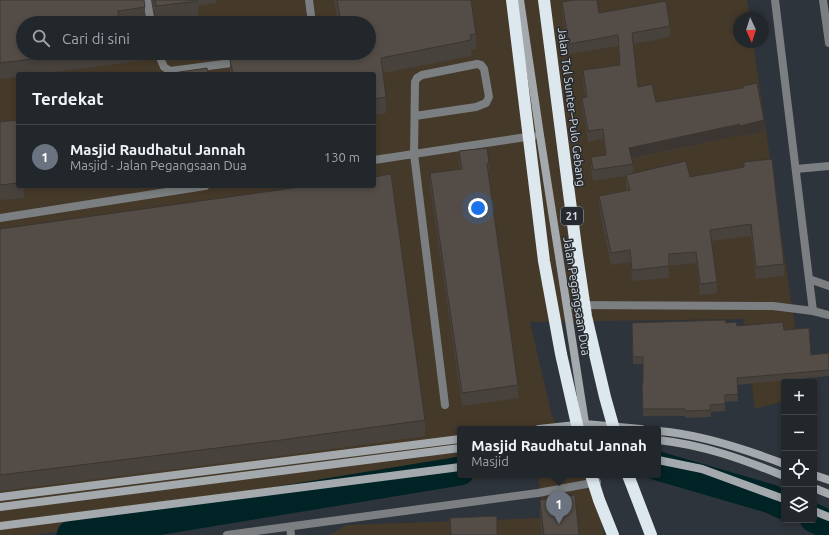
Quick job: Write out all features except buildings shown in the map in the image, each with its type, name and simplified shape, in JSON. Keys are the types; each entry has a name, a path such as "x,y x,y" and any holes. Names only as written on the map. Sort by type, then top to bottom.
{"highway":[{"path":"512,0 544,260 562,362 583,426"},
{"name":"Jalan Tol Sunter–Pulo Gebang","path":"544,0 585,309 597,365 613,426"},
{"path":"595,478 599,500 613,535"},
{"path":"629,478 651,535"}],"main road":[{"name":"Jalan Pegangsaan Dua","path":"520,0 567,305 583,426"},
{"path":"661,430 746,450 781,463"},
{"path":"0,497 457,439"},
{"path":"661,440 707,448 740,458 781,475"},
{"path":"0,507 457,448"},
{"path":"661,461 702,469 781,498"},
{"path":"0,526 457,467"},
{"path":"817,476 829,480"},
{"path":"595,478 606,535"},
{"path":"817,489 829,494"},
{"path":"817,512 829,517"}],"street":[{"path":"147,0 150,16"},
{"path":"309,0 311,16"},
{"path":"775,0 813,311"},
{"path":"823,0 829,43"},
{"path":"161,60 164,67 170,71 244,61"},
{"path":"415,116 476,107 486,103 489,97 484,69 477,64 422,75 417,78 415,82 414,154 445,405"},
{"path":"376,160 540,135"},
{"path":"796,169 829,166"},
{"path":"0,218 192,188"},
{"path":"809,279 829,286"},
{"path":"567,305 754,305 813,311 829,315"},
{"path":"227,535 290,531 538,493 591,478"}],"shaded area":[{"path":"0,0 747,0 749,12 733,12 733,48 754,48 803,379 781,379 781,402 755,409 744,319 530,322 552,416 558,426 457,426 457,478 483,478 32,535 0,535"},
{"path":"538,478 591,478 594,483 604,535 330,535 346,525 544,518"}],"waterway":[{"path":"661,467 771,499 781,504"},
{"path":"71,535 457,471"},
{"path":"817,519 829,525"}],"place":[{"name":"Masjid Raudhatul Jannah","path":"559,524"}]}
